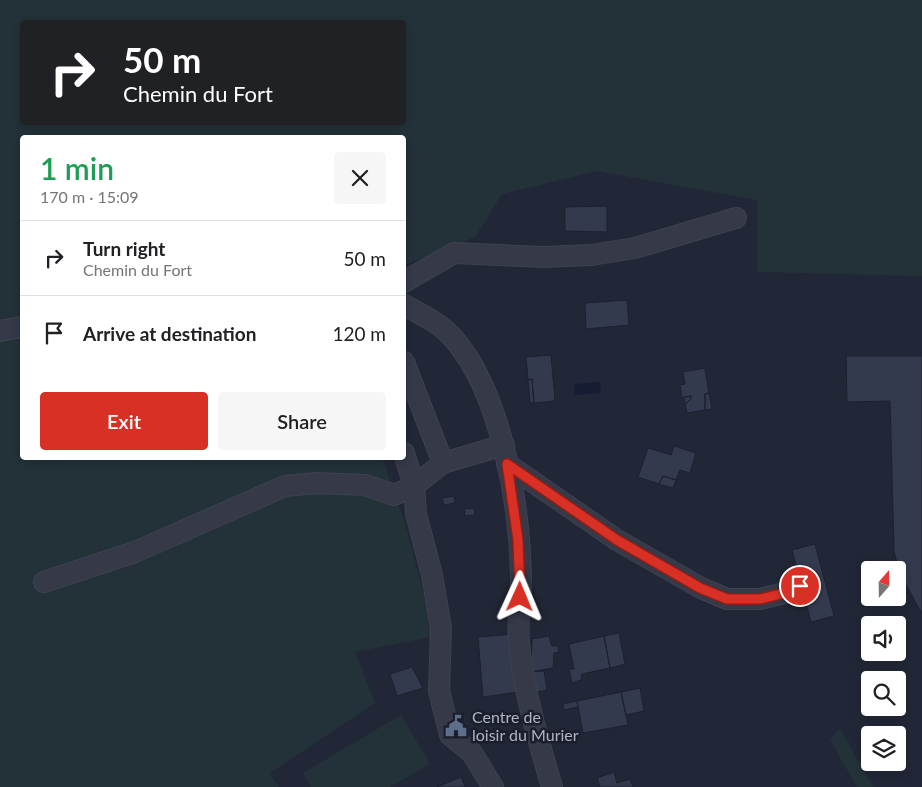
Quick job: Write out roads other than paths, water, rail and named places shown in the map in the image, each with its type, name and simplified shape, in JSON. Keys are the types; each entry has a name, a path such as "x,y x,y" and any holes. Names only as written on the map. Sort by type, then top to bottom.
{"street":[{"path":"406,281 454,253 544,257 591,254 635,248 736,218"},
{"path":"406,306 426,316 453,339 483,387 506,455 519,550 521,661 528,705 552,787"},
{"path":"0,331 20,327"},
{"path":"406,367 443,463"},
{"path":"44,582 134,552 285,486 317,483 365,484 394,495 414,486 443,463 506,455 617,540 700,588 727,599 760,599 793,590"},
{"path":"406,460 414,486 416,514 432,575 441,628 439,691 450,734 472,753 493,787"}],"water":[{"path":"600,382 601,393 575,395 574,384"}],"place":[{"name":"Centre de loisir du Murier","path":"456,726"}]}
